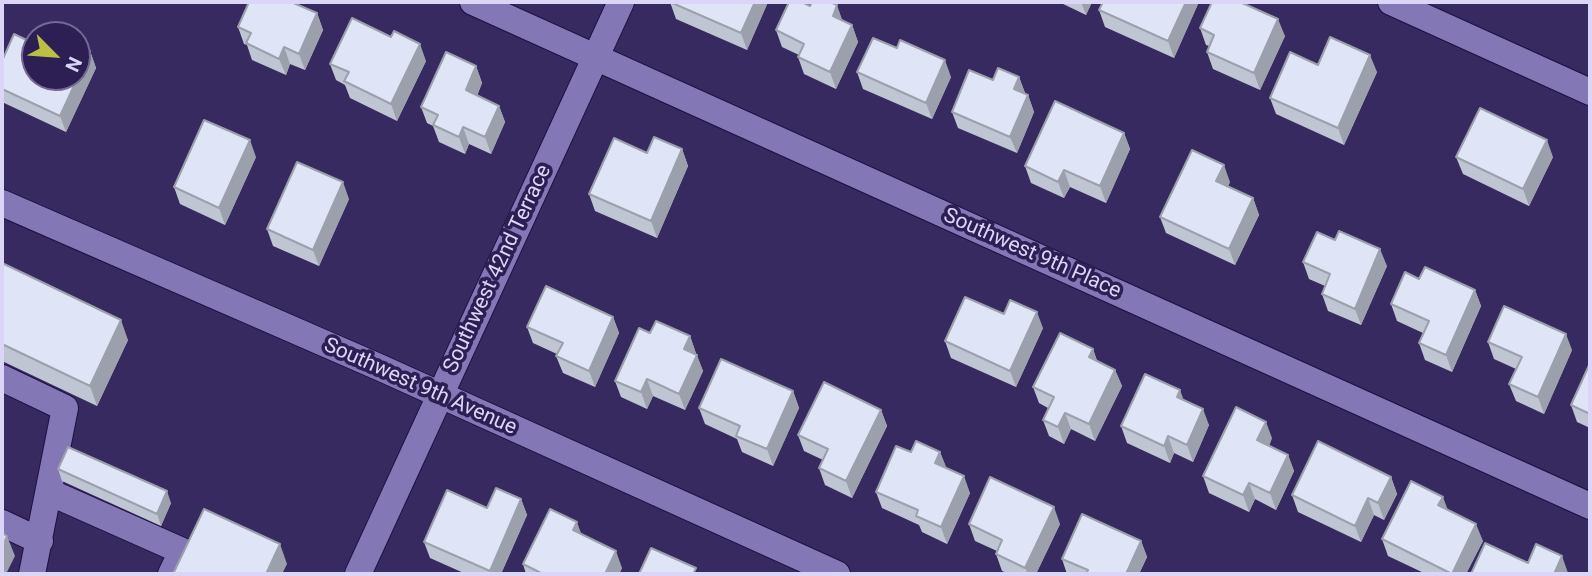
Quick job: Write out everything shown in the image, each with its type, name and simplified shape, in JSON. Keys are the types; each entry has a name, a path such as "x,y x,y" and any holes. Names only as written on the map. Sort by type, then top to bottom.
{"street":[{"name":"Southwest 9th Place","path":"473,2 1590,506"},
{"name":"Southwest 42nd Terrace","path":"358,574 621,2"},
{"path":"1391,2 1590,92"},
{"name":"Southwest 9th Avenue","path":"2,203 837,574"},
{"path":"2,378 65,408 32,574"},
{"path":"50,492 182,551 171,574"},
{"path":"2,523 40,541"}],"building":[{"path":"249,2 291,2 317,13 299,54 284,47 279,59 246,43 251,33 238,27"},
{"path":"670,2 755,2 741,33"},
{"path":"789,2 802,2 810,6 812,2 830,2 837,5 833,16 852,25 830,72 798,57 804,44 776,30"},
{"path":"1103,2 1186,2 1168,41 1099,10"},
{"path":"1212,2 1240,2 1278,19 1254,73 1207,52 1214,35 1200,28"},
{"path":"352,18 391,37 394,31 420,44 391,104 344,81 349,72 330,64"},
{"path":"14,34 21,37 21,91 72,91 60,116 2,89 2,61"},
{"path":"1330,37 1370,55 1338,128 1270,98 1290,52 1318,65"},
{"path":"873,38 897,48 900,40 945,60 926,103 857,72"},
{"path":"446,52 476,66 466,90 499,106 485,137 463,127 459,137 433,125 438,115 421,107"},
{"path":"998,68 1019,77 1014,89 1028,95 1010,137 952,112 969,70 993,80"},
{"path":"1055,101 1124,133 1100,186 1064,170 1058,182 1025,166"},
{"path":"1480,108 1547,140 1523,189 1456,157"},
{"path":"204,120 250,140 219,208 174,187"},
{"path":"654,137 682,149 651,221 589,194 614,138 647,153"},
{"path":"1192,150 1224,165 1216,181 1253,198 1229,249 1160,217"},
{"path":"297,162 343,182 313,250 267,229"},
{"path":"1339,231 1380,249 1355,309 1322,294 1330,274 1303,262 1317,232 1335,240"},
{"path":"2,263 121,320 90,386 2,344"},
{"path":"1425,267 1475,290 1446,355 1419,343 1429,321 1391,304 1405,272 1419,279"},
{"path":"546,286 613,317 589,371 556,356 563,343 527,327"},
{"path":"965,297 1004,314 1010,300 1037,312 1010,371 945,341"},
{"path":"1504,306 1566,334 1538,397 1509,384 1522,357 1488,342"},
{"path":"656,321 690,336 684,349 697,355 679,394 647,379 641,392 615,381 639,328 650,333"},
{"path":"1060,333 1093,349 1089,357 1115,370 1089,424 1065,413 1058,427 1043,420 1054,397 1033,387"},
{"path":"721,359 793,391 767,449 736,436 740,426 699,408"},
{"path":"1590,363 1590,414 1571,405"},
{"path":"1145,374 1180,390 1177,397 1203,409 1187,445 1168,436 1164,446 1121,426"},
{"path":"824,382 881,410 846,481 819,468 828,449 798,435"},
{"path":"1236,407 1266,422 1257,440 1288,455 1270,493 1249,483 1243,495 1203,476"},
{"path":"916,441 940,452 935,463 964,476 941,527 916,516 918,510 876,492 896,446 911,452"},
{"path":"1318,441 1391,477 1378,503 1368,498 1355,526 1292,495"},
{"path":"68,447 167,491 157,514 58,469"},
{"path":"990,477 1054,507 1025,568 996,554 1002,540 969,524"},
{"path":"1411,481 1443,497 1438,505 1476,524 1452,574 1382,539"},
{"path":"496,488 521,499 490,571 424,542 447,490 487,508"},
{"path":"204,509 280,544 266,574 173,574"},
{"path":"550,509 577,522 573,530 616,551 605,574 543,574 523,564"},
{"path":"1082,514 1141,541 1126,574 1086,574 1088,570 1062,559"},
{"path":"2,533 7,536 2,548"},
{"path":"1485,543 1528,563 1536,544 1562,556 1554,574 1471,574"},
{"path":"651,548 696,568 693,574 639,574"}]}
